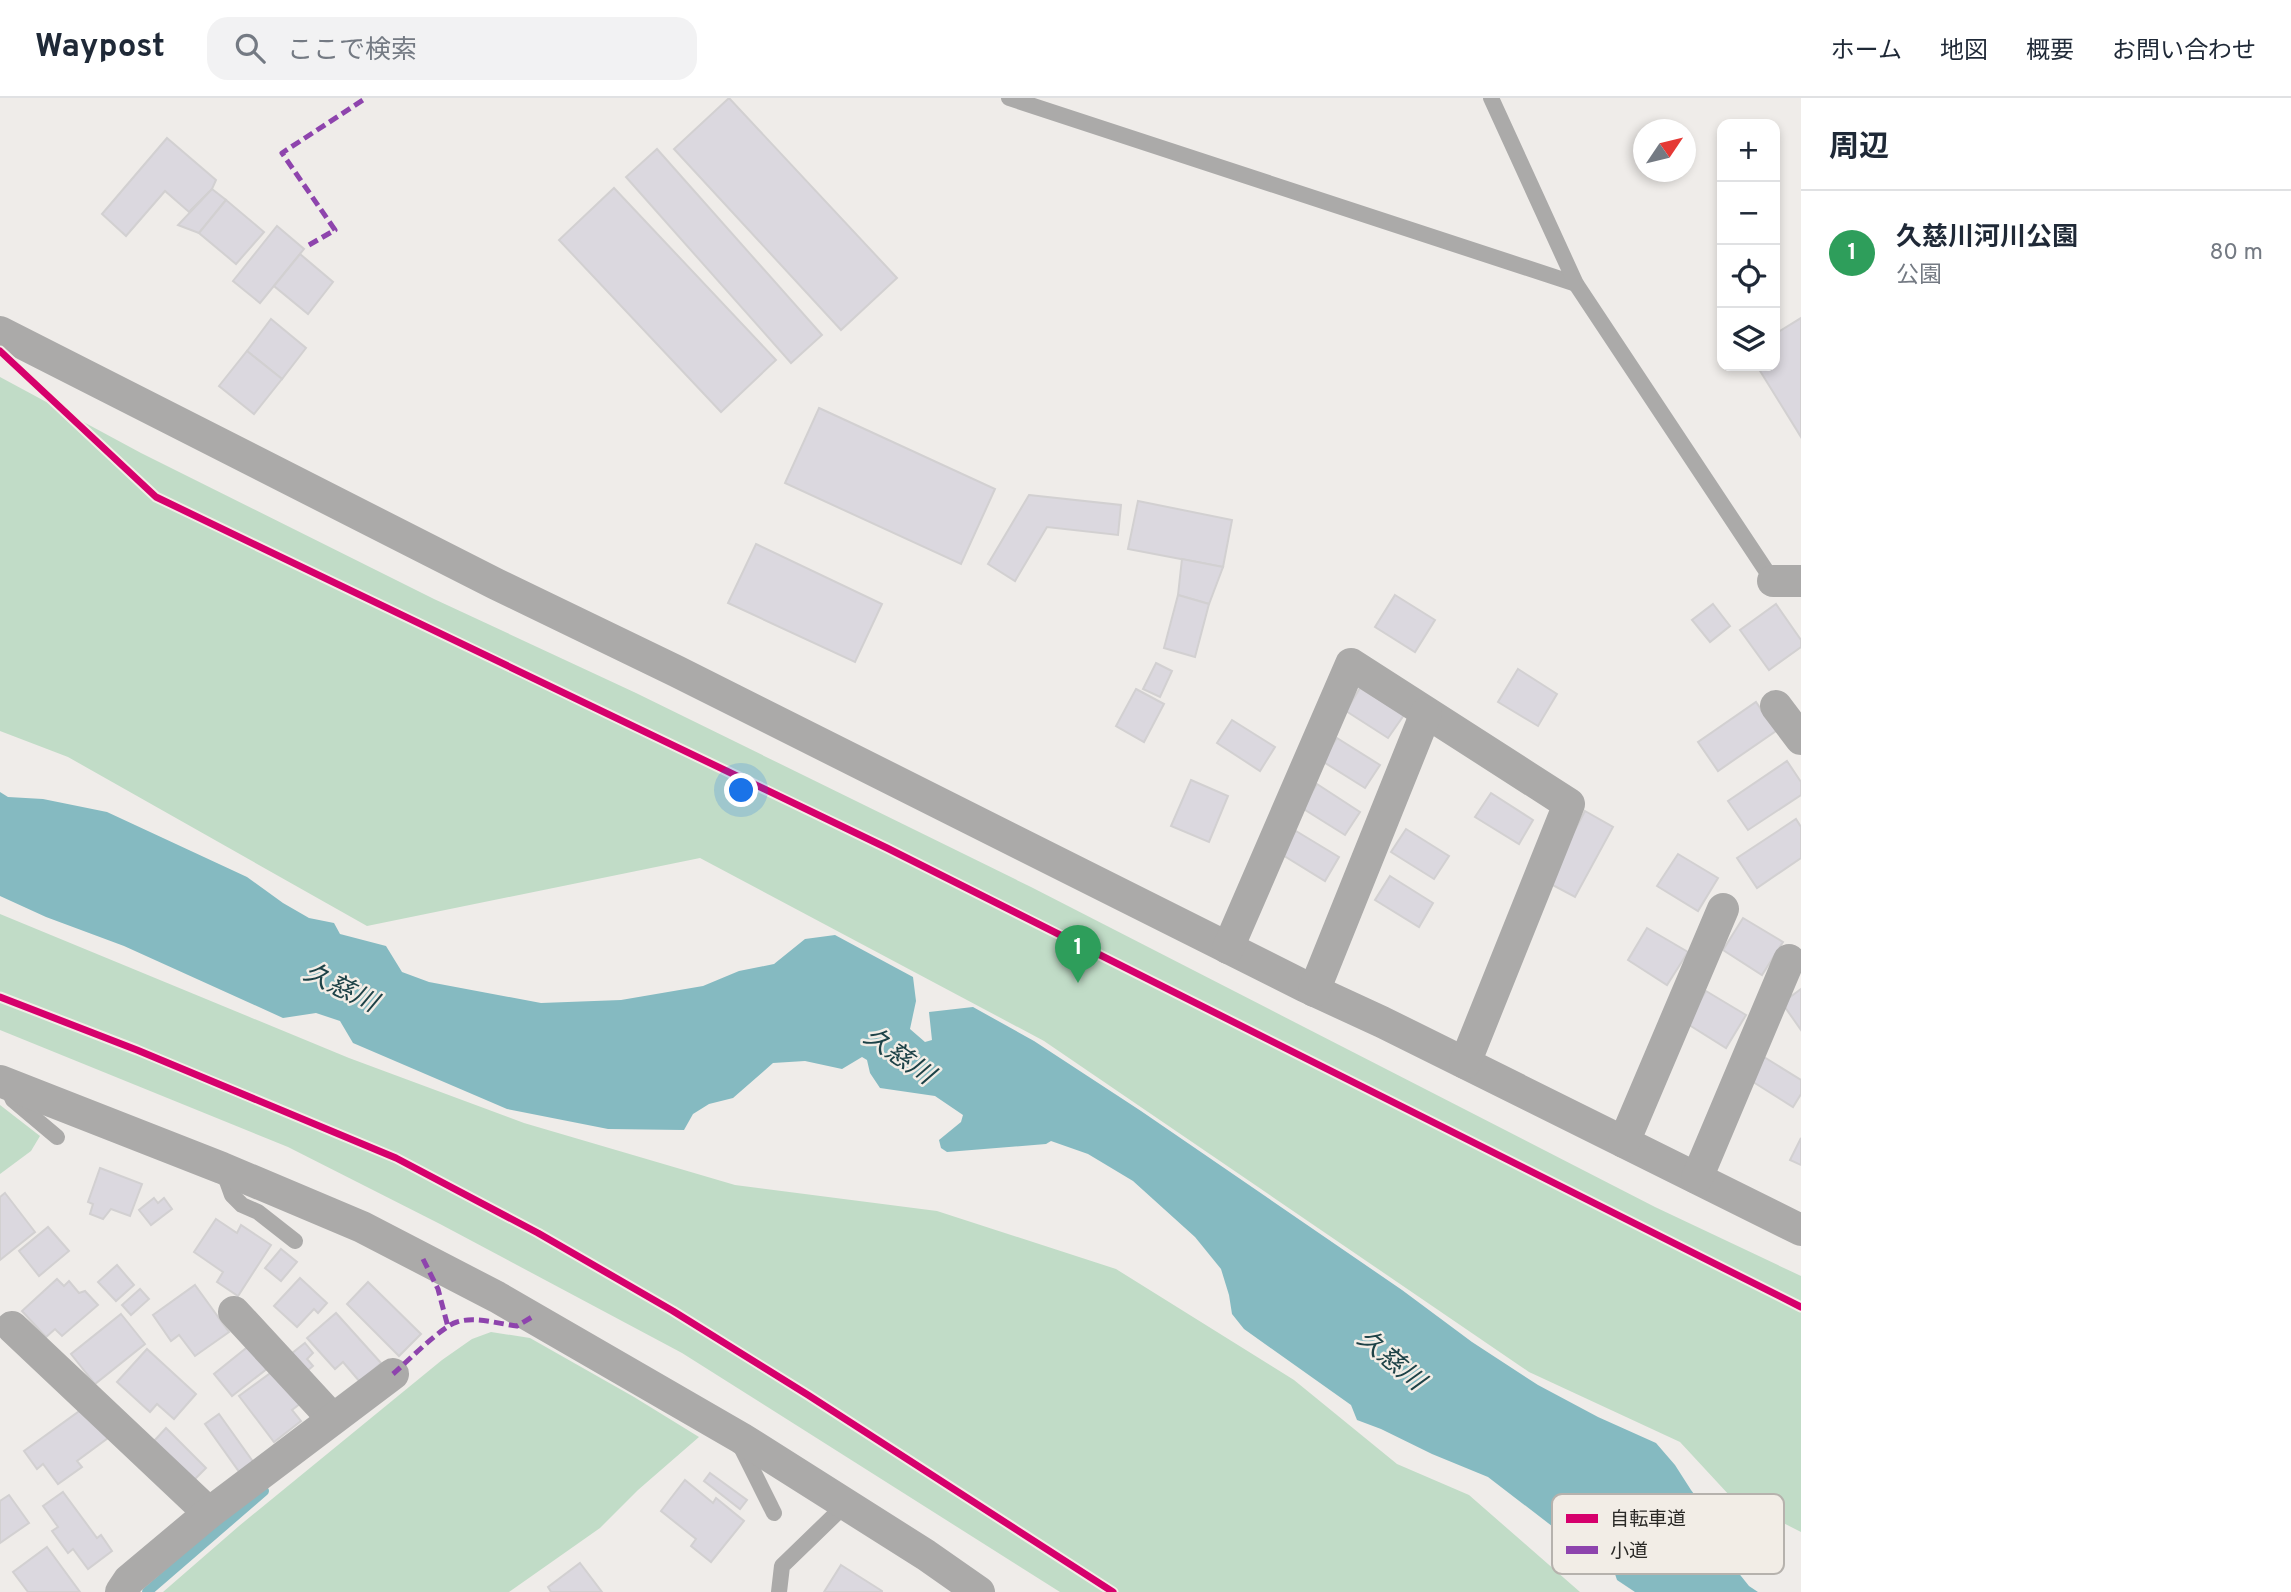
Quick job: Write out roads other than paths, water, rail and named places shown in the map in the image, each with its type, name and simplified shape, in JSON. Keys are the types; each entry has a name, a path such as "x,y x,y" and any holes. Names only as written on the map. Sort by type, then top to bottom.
{"street":[{"path":"0,332 484,578 1801,1230"},
{"path":"1228,948 1351,664 1569,804 1465,1063"},
{"path":"1776,706 1801,739"},
{"path":"1314,991 1426,713"},
{"path":"1624,1142 1723,909"},
{"path":"1697,1178 1789,960"},
{"path":"3,1082 222,1168 362,1227 498,1297 735,1435 926,1555 979,1592"},
{"path":"234,1312 332,1418"},
{"path":"12,1327 209,1513"},
{"path":"121,1592 128,1580 209,1513 393,1374"}],"lane":[{"path":"1009,98 1576,284"},
{"path":"1491,98 1576,284 1787,581"},
{"path":"3,1082 13,1100 57,1137"},
{"path":"222,1168 232,1195 242,1205 258,1212 295,1241"},
{"path":"735,1435 774,1513"},
{"path":"779,1592 782,1566 845,1505"}],"water":[{"name":"久慈川","path":"0,792 8,797 43,799 107,812 247,877 309,918 334,923 340,934 386,946 402,972 429,982 541,1003 621,1000 703,986 739,971 774,964 805,939 835,935 913,977 916,1001 910,1029 925,1042 932,1040 929,1012 973,1007 1034,1041 1141,1111 1402,1290 1472,1342 1538,1385 1598,1417 1656,1443 1694,1494 1552,1494 1552,1526 1488,1477 1357,1420 1351,1405 1244,1329 1232,1314 1221,1269 1195,1237 1133,1181 1088,1154 1051,1141 1046,1144 947,1152 941,1148 939,1140 961,1122 963,1115 935,1096 880,1088 870,1073 867,1060 862,1057 842,1069 805,1061 773,1063 733,1098 709,1104 693,1114 684,1130 608,1129 507,1109 353,1043 340,1021 316,1013 283,1018 124,946 46,917 0,896"},
{"path":"1615,1574 1739,1574 1758,1592 1635,1592 1617,1580"}],"waterway":[{"path":"147,1592 264,1491"}],"place":[{"name":"久慈川河川公園","path":"1078,983"}]}
